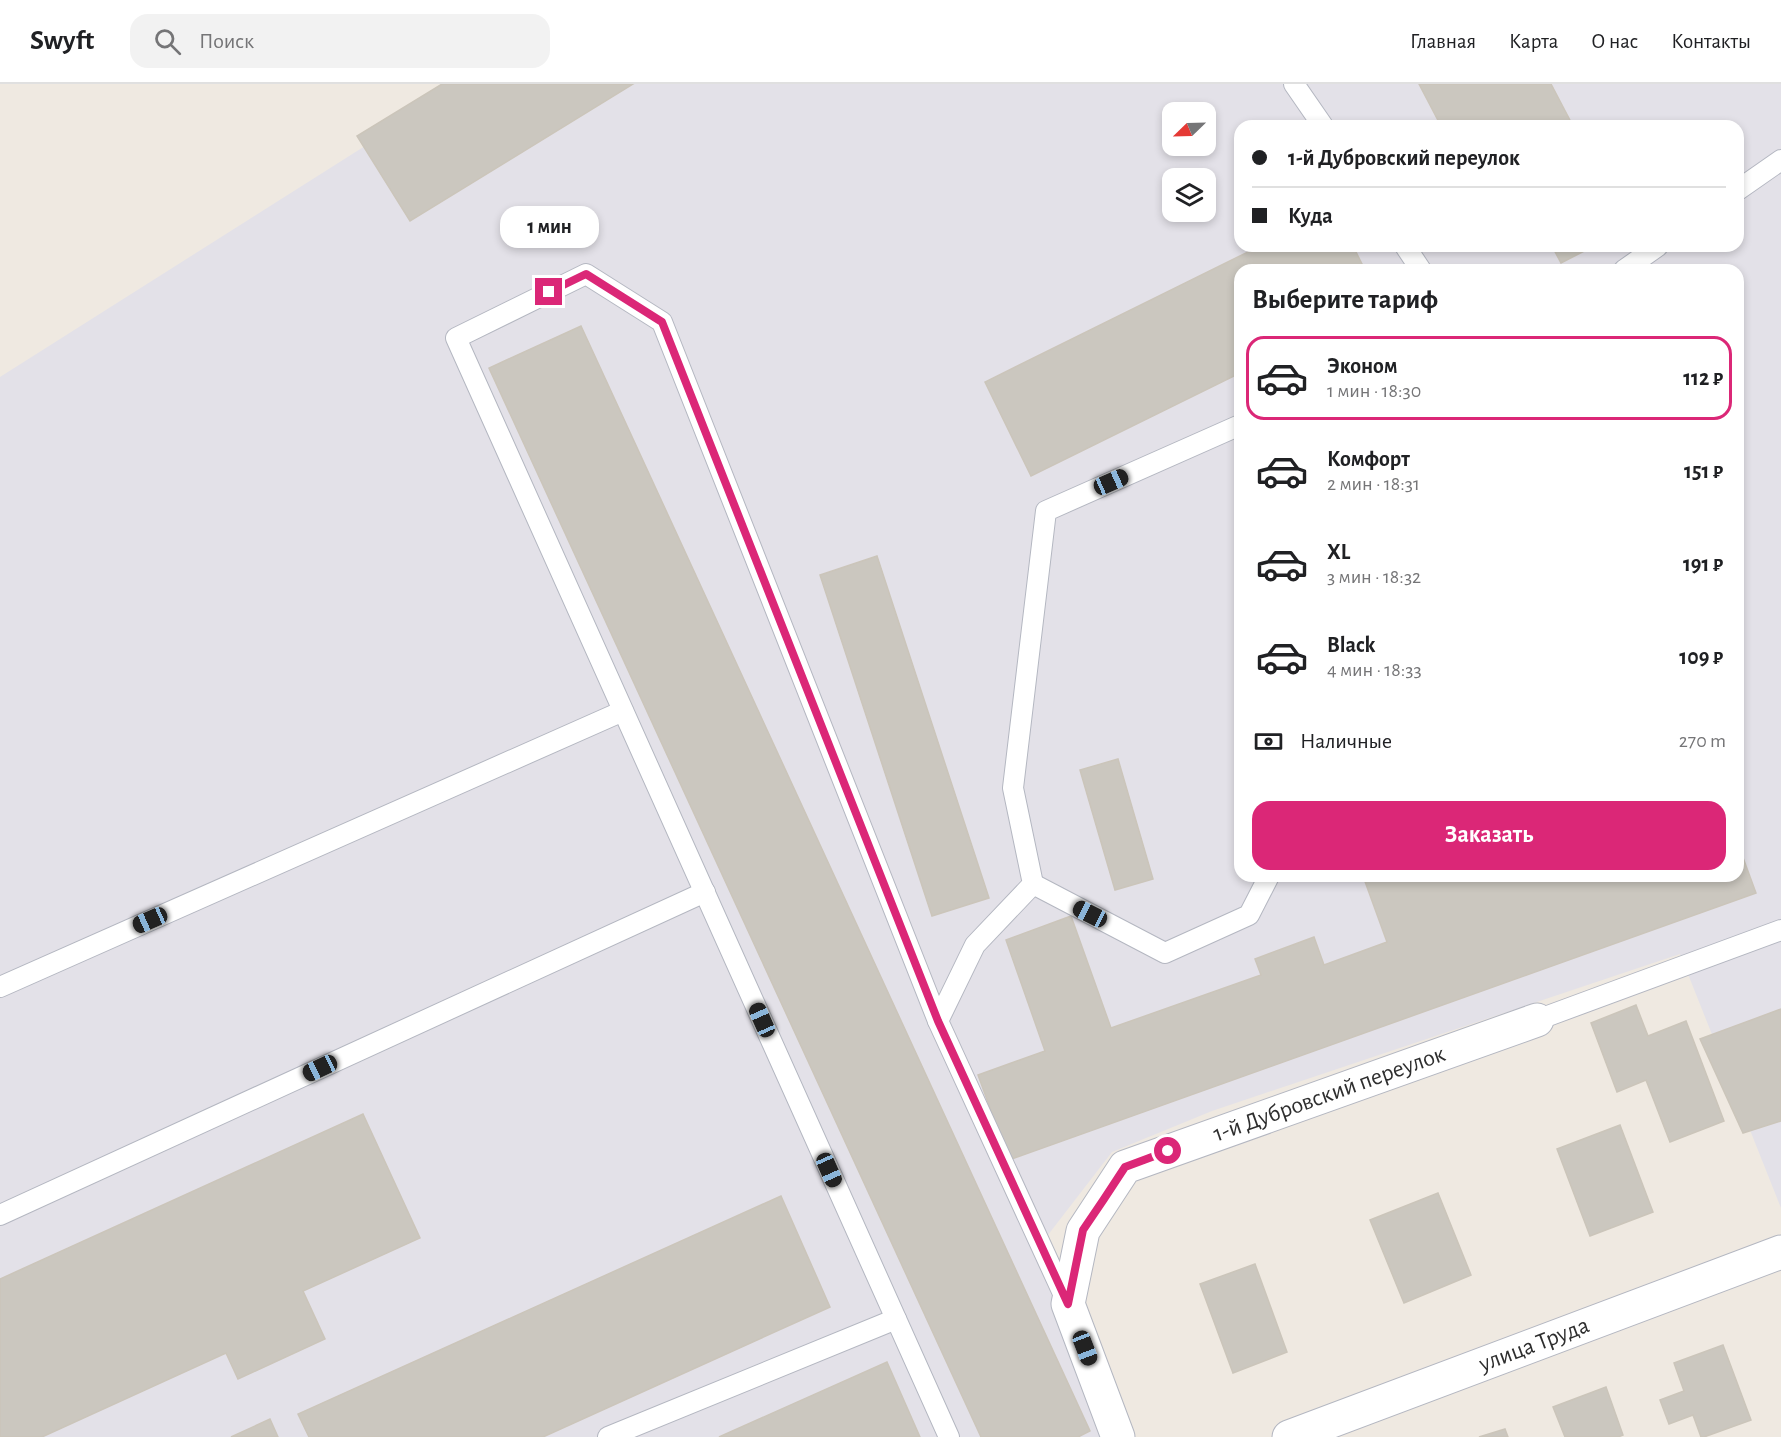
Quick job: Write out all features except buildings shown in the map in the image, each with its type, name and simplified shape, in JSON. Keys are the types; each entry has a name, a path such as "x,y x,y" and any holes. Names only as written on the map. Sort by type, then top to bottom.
{"street":[{"name":"1-й Дубровский переулок","path":"1068,1304 1083,1230 1125,1167 1538,1020"},
{"name":"улица Труда","path":"1290,1437 1781,1252"},
{"path":"1068,1304 1118,1437"}],"lane":[{"path":"1294,84 1319,120"},
{"path":"1744,186 1781,160"},
{"path":"1632,264 1650,252"},
{"path":"949,1437 456,338 586,274 662,322 938,1021 1068,1304"},
{"path":"1033,884 1012,788 1046,511 1234,428"},
{"path":"0,987 623,711"},
{"path":"1033,884 1165,953 1249,915 1266,882"},
{"path":"938,1021 975,945 1033,884"},
{"path":"0,1215 705,892"},
{"path":"1538,1020 1781,930"},
{"path":"608,1437 896,1319"}],"shaded area":[{"path":"463,84 1781,84 1781,1208 1680,954 1212,1111 1112,1152 1041,1244 1108,1437 0,1437 0,377"}],"route":[{"path":"549,292 586,274 662,322 938,1021 1068,1304 1083,1230 1125,1167 1168,1151"}]}
